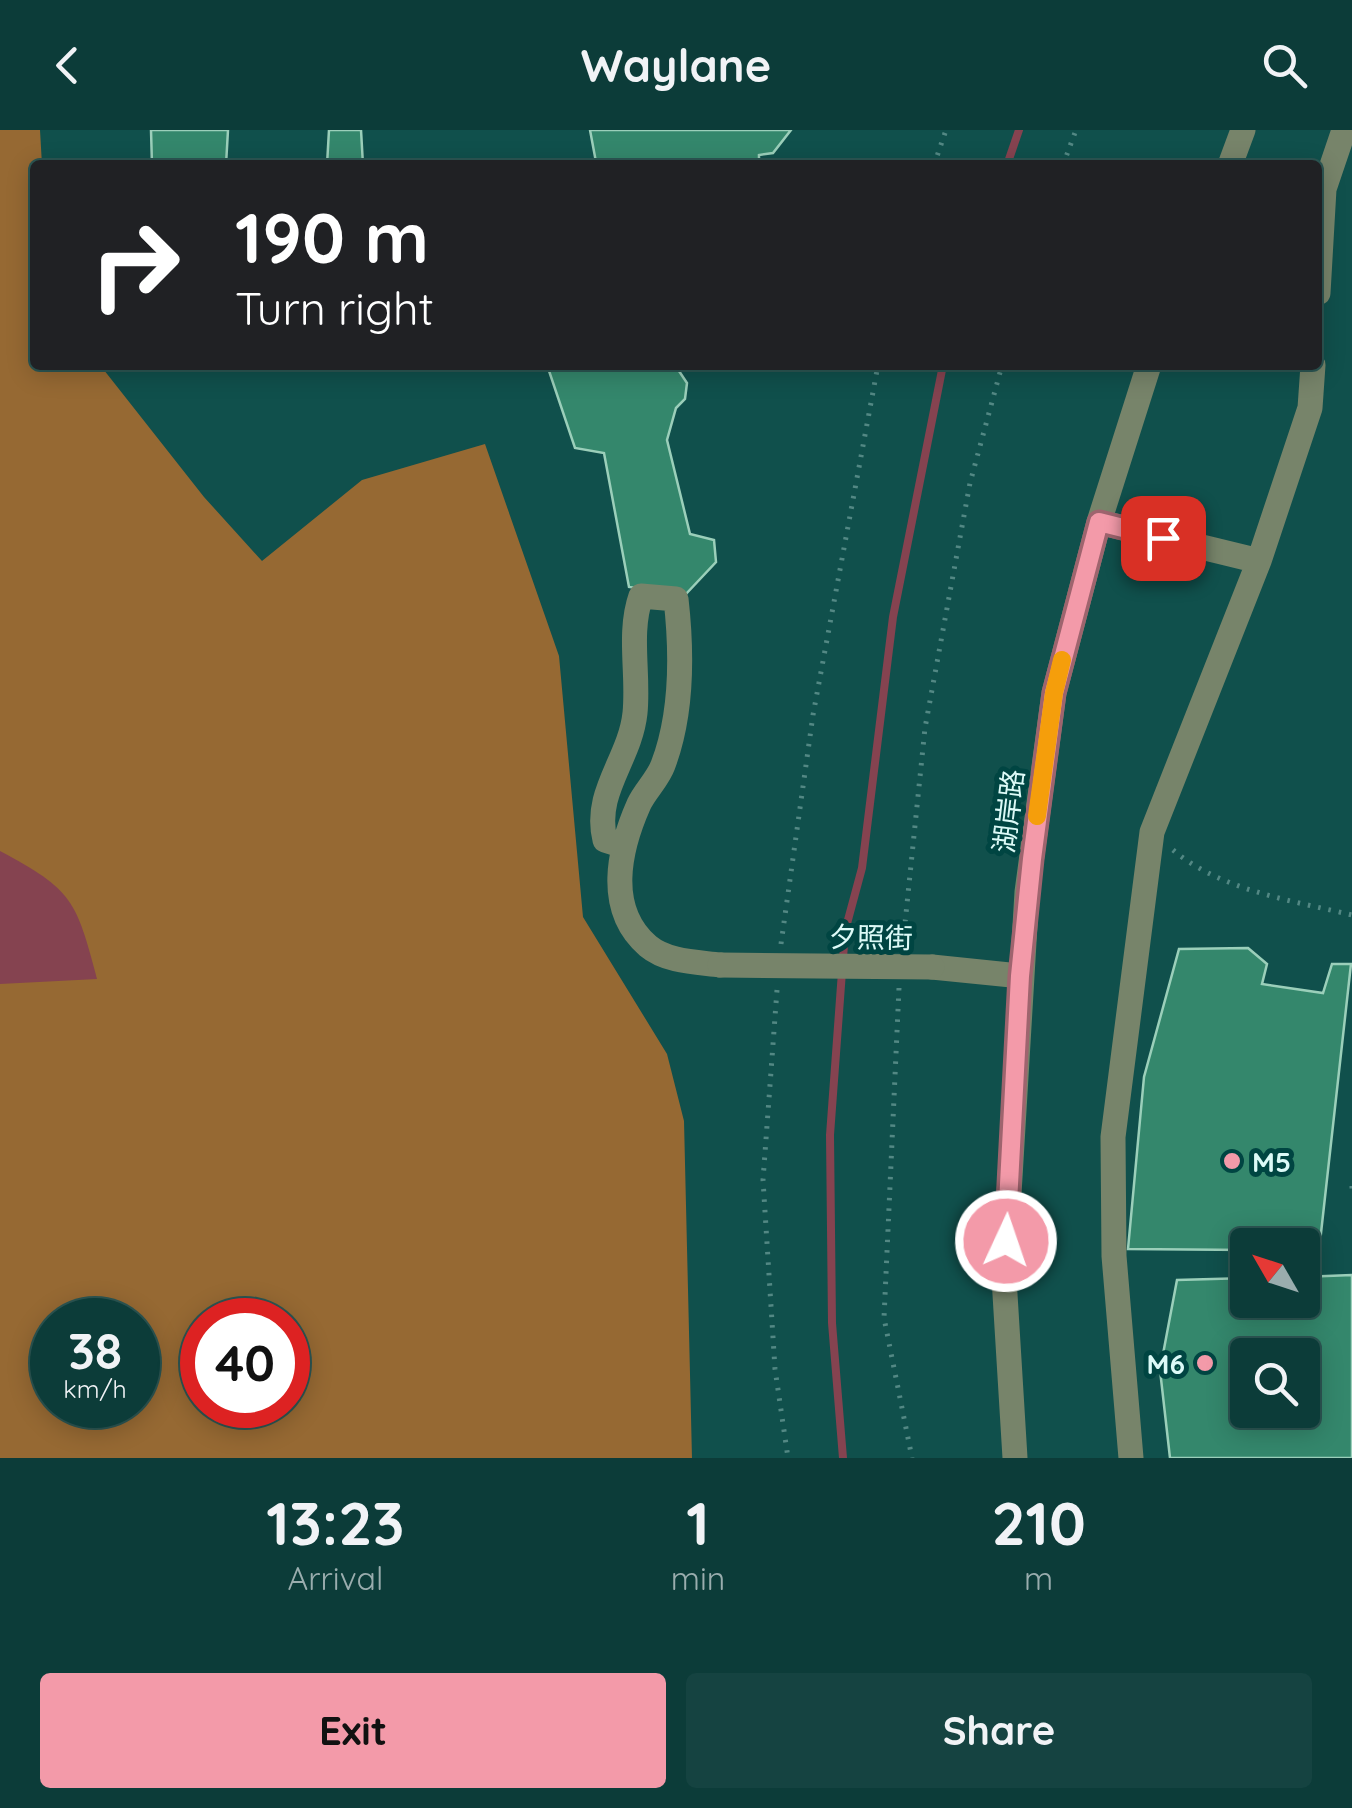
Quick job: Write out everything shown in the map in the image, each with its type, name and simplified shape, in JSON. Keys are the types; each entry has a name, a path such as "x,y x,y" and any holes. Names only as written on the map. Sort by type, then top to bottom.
{"street":[{"path":"1232,160 1243,130"},
{"path":"1322,224 1324,189 1344,130"},
{"name":"湖岸路","path":"1015,1458 1004,1278 1020,976 1054,693 1099,522 1147,370"},
{"path":"1131,1458 1114,1256 1113,1137 1152,832 1259,561 1310,408 1313,370"},
{"path":"1099,522 1259,561"},
{"name":"夕照街","path":"624,846 605,840 602,796 626,754 635,714 635,613 641,596 660,594 676,599 681,648 676,700 663,766 640,802 624,846 620,902 647,946 676,960 720,965 932,967 1020,976"}],"path":[{"path":"936,160 946,130"},
{"path":"1064,160 1076,130"},
{"path":"780,959 813,715 877,370"},
{"path":"902,958 925,728 970,484 1001,370"},
{"path":"1152,832 1191,866 1272,896 1352,915"},
{"path":"778,978 764,1180 775,1369 788,1458"},
{"path":"900,978 884,1318 912,1458"},
{"path":"1352,1186 1352,1195"}],"shaded area":[{"path":"0,130 40,130 42,160 30,160 30,370 104,370 204,497 262,561 362,480 485,444 559,656 583,917 667,1054 684,1121 692,1458 0,1458"},
{"path":"0,851 43,876 68,900 83,931 97,979 0,984"}],"building":[{"path":"151,130 228,130 226,160 152,160"},
{"path":"329,130 361,130 363,160 327,160"},
{"path":"590,130 791,130 773,153 759,155 759,160 596,160"},
{"path":"549,370 679,370 687,383 685,399 676,408 667,440 690,534 714,540 716,562 685,595 629,587 604,453 575,448"},
{"name":"M5","path":"1248,948 1267,964 1262,984 1323,993 1332,964 1351,964 1320,1242 1320,1228 1230,1228 1230,1250 1128,1249 1144,1077 1179,949"},
{"name":"M6","path":"1352,1275 1352,1458 1170,1458 1160,1370 1177,1280 1230,1279 1230,1318 1320,1318 1320,1276"}],"waterway":[{"path":"1009,160 1019,130"},
{"path":"843,1458 832,1323 830,1135 845,931 862,868 893,617 942,370"}],"slow traffic":[{"path":"1037,816 1062,660"}],"place":[{"name":"M5","path":"1232,1161"},
{"name":"M6","path":"1205,1363"}],"route":[{"path":"1006,1241 1020,976 1054,693 1099,522 1163,538"}]}
